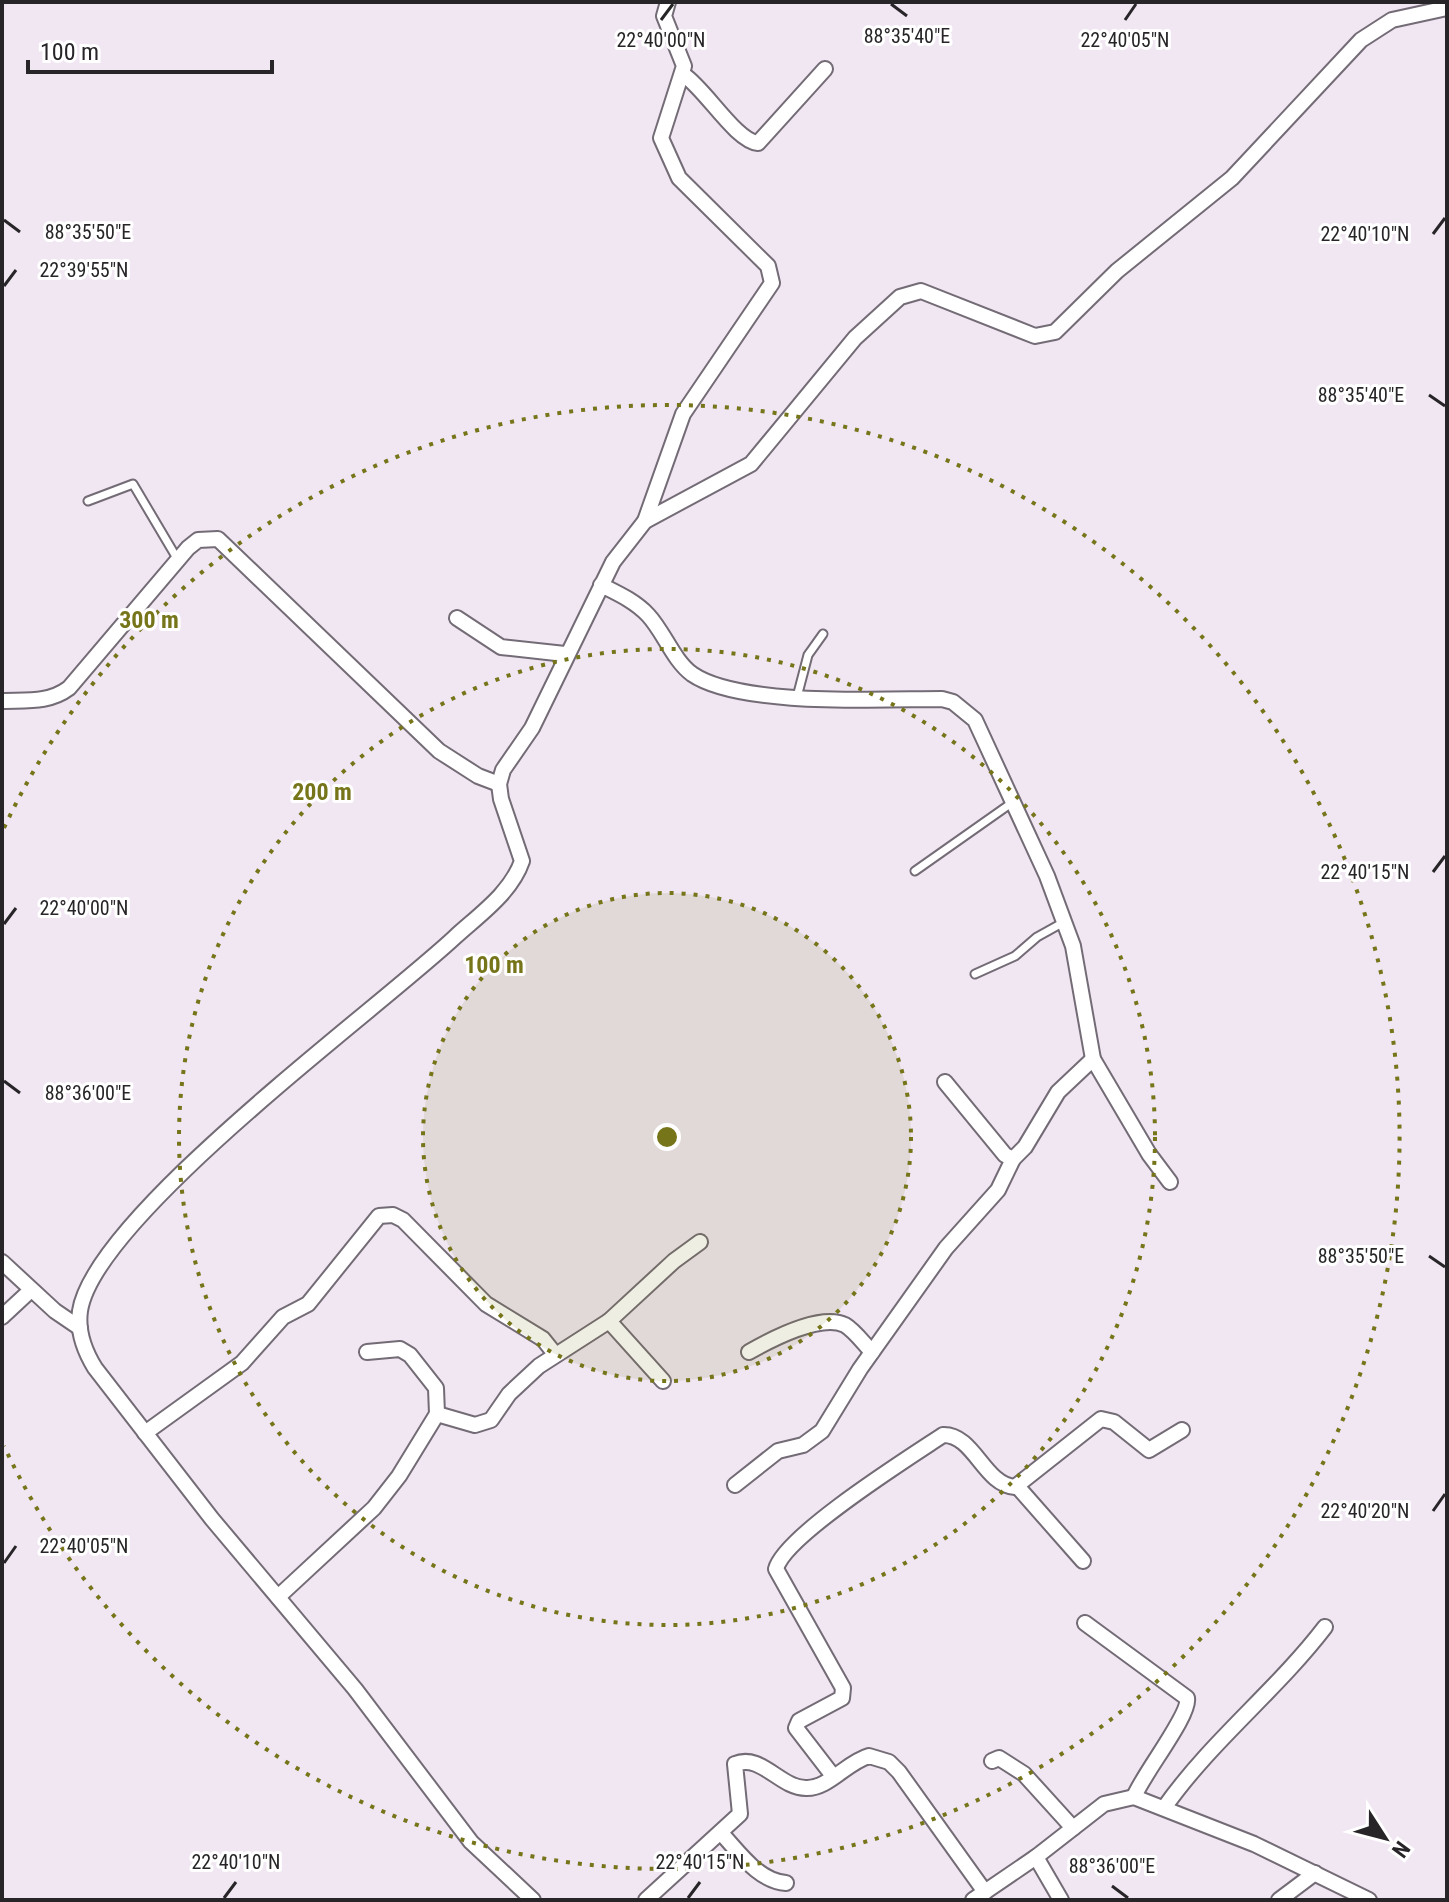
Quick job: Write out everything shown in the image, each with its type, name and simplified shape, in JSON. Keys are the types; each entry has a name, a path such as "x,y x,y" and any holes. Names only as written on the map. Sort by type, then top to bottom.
{"street":[{"path":"524,1892 471,1842 355,1689 95,1368 84,1349 80,1328 81,1309 91,1281 114,1247 149,1206 225,1133 436,954 507,888 522,861 499,784 503,770 532,728 565,654 613,562 645,521 683,414 769,292 772,283 768,266 705,207 673,169 661,138 661,129 684,75 682,56 664,16 668,2"},
{"path":"645,521 751,464 864,329 910,292 931,293 1035,336 1055,332 1117,271 1232,178 1361,40 1392,20 1447,8"},
{"path":"684,75 702,89 746,140 758,143 825,69"},
{"path":"2,701 57,697 69,688 198,540 218,539 229,546 439,751 478,776 499,784"},
{"path":"601,585 648,615 694,675 730,689 825,700 942,699 953,702 975,720 1064,922 1081,975 1085,1028 1093,1059 1149,1154 1170,1182"},
{"path":"457,618 501,647 565,654"},
{"path":"945,1082 1005,1155 1013,1159 1019,1157 1058,1092 1093,1059"},
{"path":"735,1485 778,1451 803,1445 822,1431 872,1352 946,1248 998,1190 1013,1159"},
{"path":"145,1433 242,1363 283,1317 308,1304 379,1216 393,1215 403,1220 486,1304 535,1332 555,1354"},
{"path":"437,1414 461,1423 483,1424 491,1420 523,1380 555,1354 609,1321 674,1261 700,1242"},
{"path":"2,1262 31,1290 80,1328"},
{"path":"2,1317 31,1290"},
{"path":"609,1321 663,1381"},
{"path":"749,1352 804,1327 836,1323 848,1327 872,1352"},
{"path":"278,1597 374,1508 399,1476 437,1414 436,1388 410,1355 400,1349 367,1352"},
{"path":"1017,1486 1101,1419 1114,1422 1149,1450 1182,1430"},
{"path":"833,1776 796,1728 799,1721 842,1698 843,1688 776,1569 778,1560 842,1504 943,1435 959,1440 1000,1482 1017,1486 1083,1561"},
{"path":"1085,1623 1187,1698 1186,1712 1146,1770 1134,1797"},
{"path":"1164,1808 1193,1768 1268,1688 1296,1665 1325,1627"},
{"path":"646,1900 735,1820 741,1807 733,1766 738,1762 759,1765 799,1788 818,1786 869,1756 889,1762 979,1896 1104,1804 1134,1797 1315,1873 1369,1900"},
{"path":"992,1761 1004,1760 1024,1774 1073,1828"},
{"path":"721,1833 754,1867 776,1882 786,1883"},
{"path":"1036,1857 1061,1900"},
{"path":"1279,1900 1315,1873"}],"lane":[{"path":"88,501 133,484 178,560"},
{"path":"797,697 808,655 823,634"},
{"path":"915,871 1013,802"},
{"path":"975,974 1015,956 1037,937 1064,922"}]}
